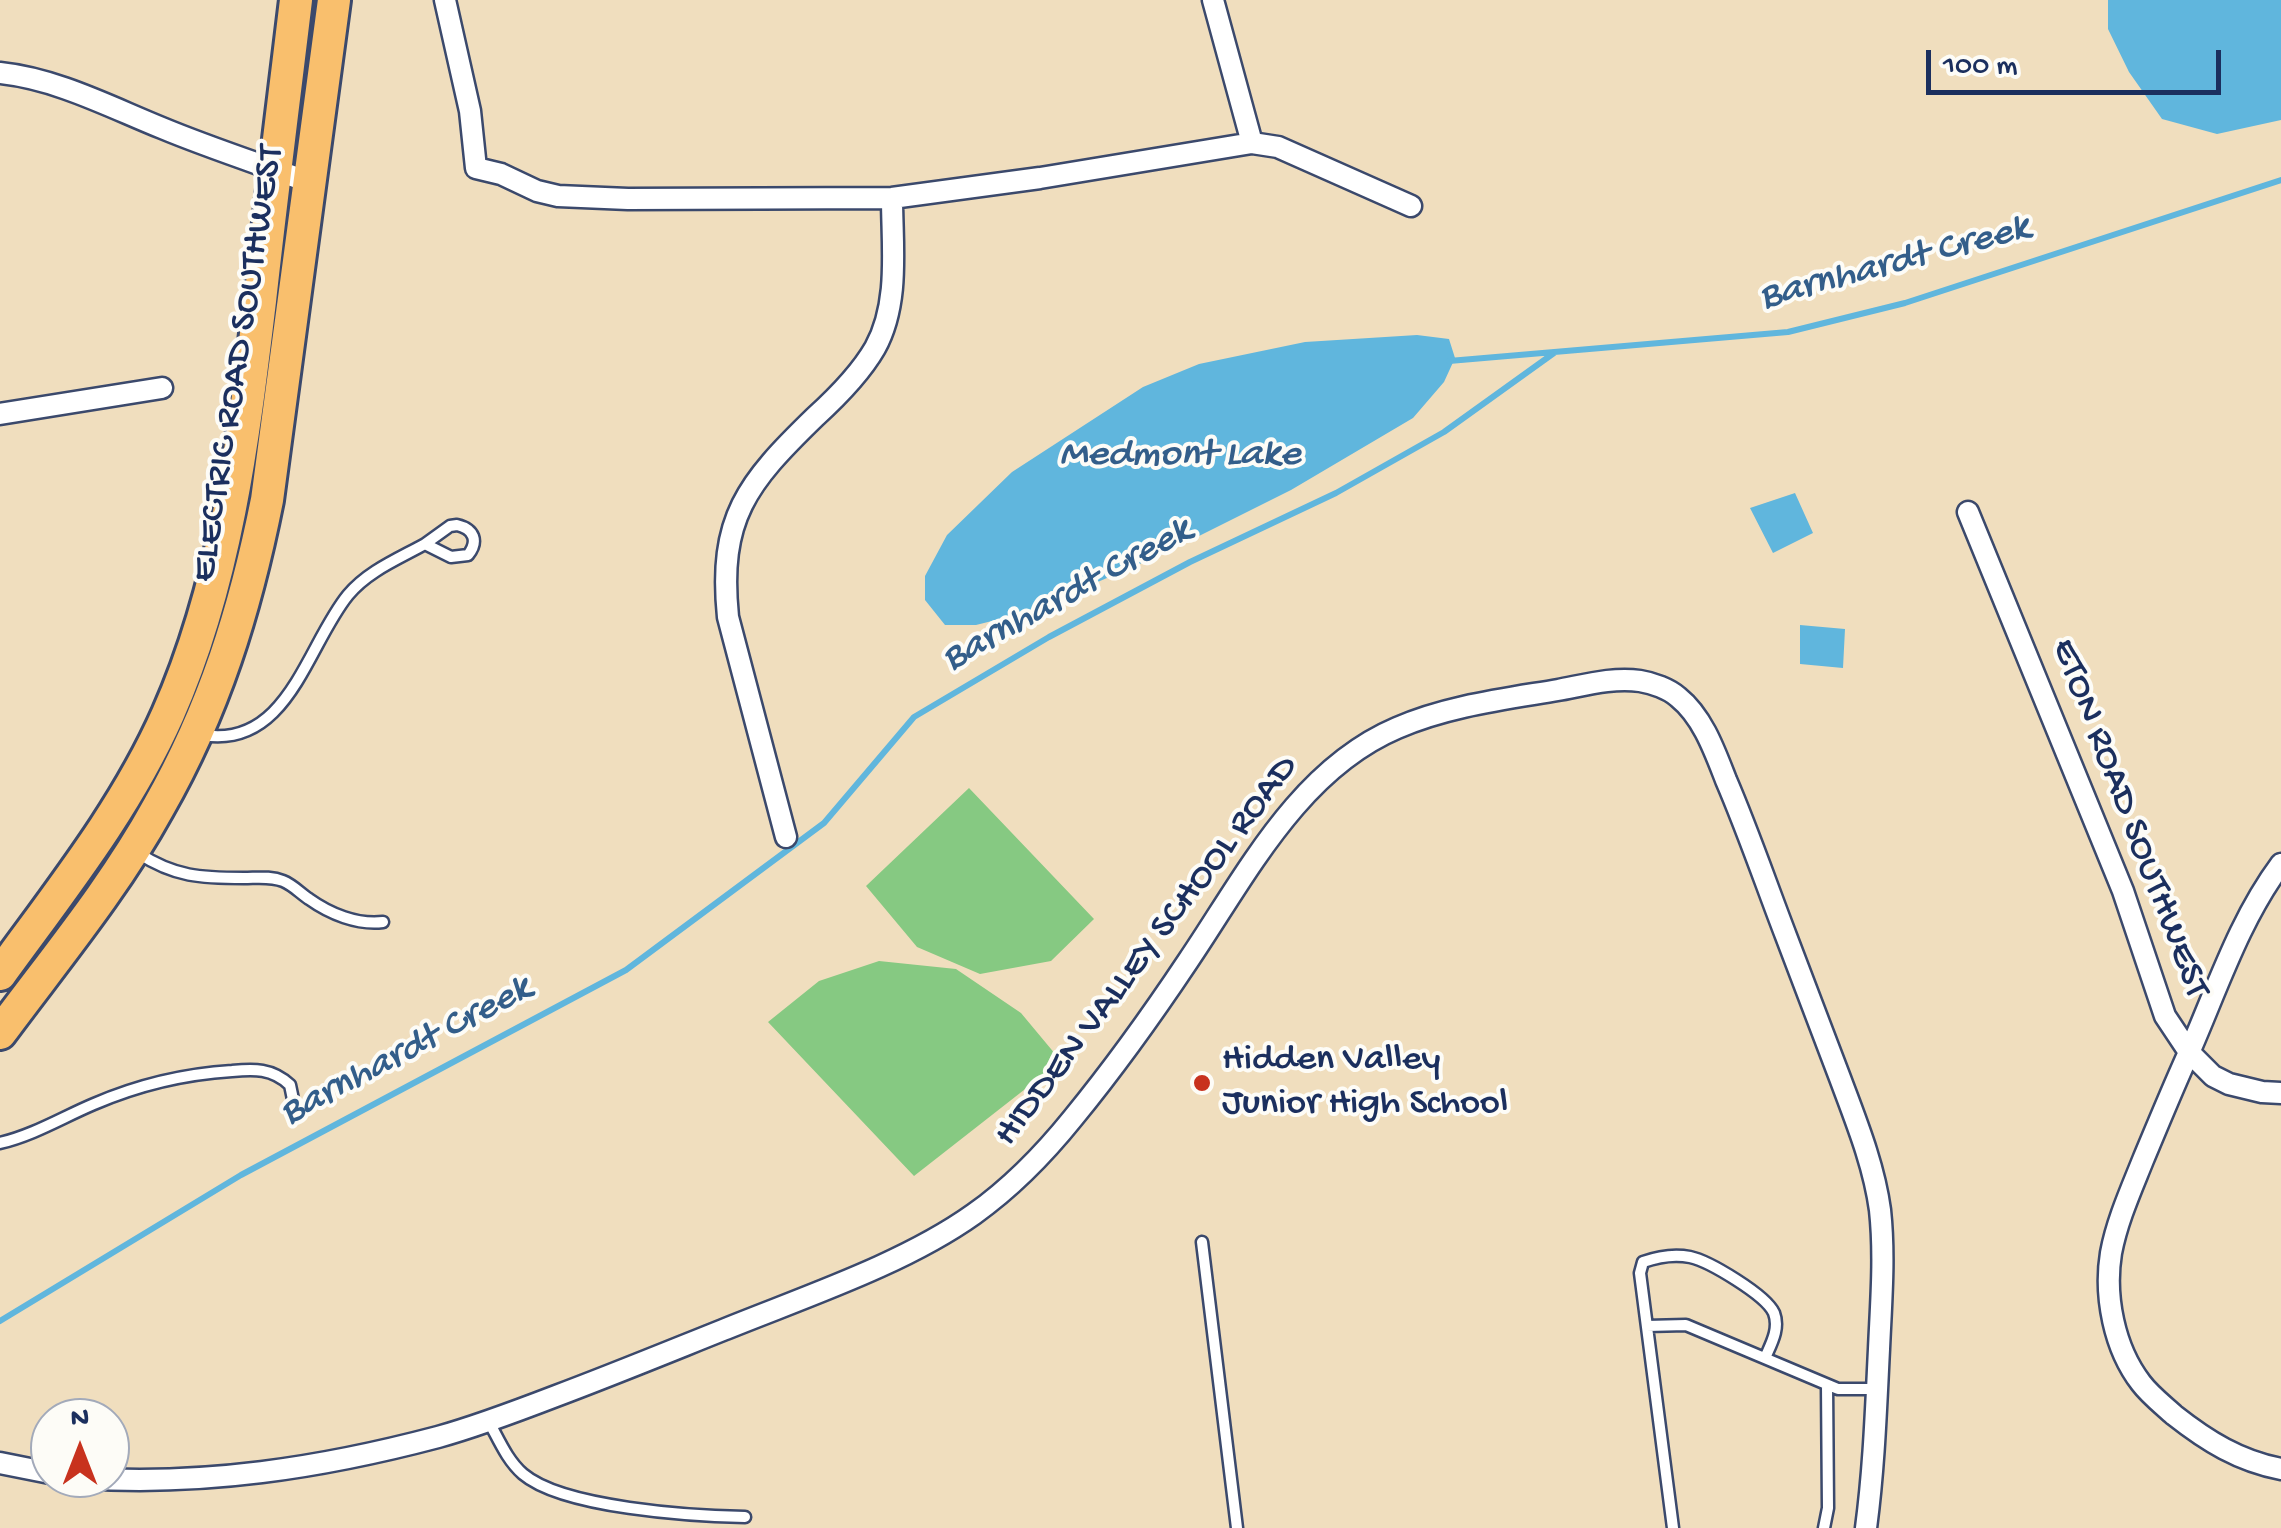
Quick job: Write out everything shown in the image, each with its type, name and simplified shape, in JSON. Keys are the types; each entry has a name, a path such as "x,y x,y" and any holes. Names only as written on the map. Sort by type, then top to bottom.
{"main road":[{"name":"ELECTRIC ROAD SOUTHWEST","path":"0,974 97,841 130,788 167,716 205,618 234,493 296,0"},
{"name":"ELECTRIC ROAD SOUTHWEST","path":"0,1034 134,849 197,734 231,647 254,566 269,482 334,0"}],"street":[{"path":"446,0 470,111 476,168 558,196 892,198 1252,143 1278,147 1411,206"},
{"path":"1212,0 1252,143"},
{"path":"0,73 38,80 98,100 165,130 309,182"},
{"path":"786,837 728,617 728,550 743,499 768,466 835,399 876,346 892,290 892,198"},
{"path":"0,414 162,388"},
{"name":"ETON ROAD SOUTHWEST","path":"1968,512 2123,891 2164,1016 2212,1076 2229,1084 2281,1094"},
{"name":"HIDDEN VALLEY SCHOOL ROAD","path":"130,1481 264,1473 436,1438 628,1368 932,1240 970,1218 1024,1174 1069,1123 1174,982 1280,825 1336,764 1364,744 1419,720 1506,699 1610,681 1639,681 1659,686 1680,698 1710,743 1739,809 1873,1174 1880,1212 1882,1268 1873,1478 1866,1528"},
{"path":"2281,864 2244,922 2122,1212 2112,1250 2109,1286 2116,1331 2126,1359 2141,1383 2163,1406 2217,1446 2281,1470"},
{"path":"0,1463 30,1469"}],"lane":[{"path":"197,734 226,736 241,732 276,710 294,689 346,597 375,571 450,526 466,527 475,542 468,555 461,558 450,557 425,544"},
{"path":"134,849 158,866 180,874 288,882 334,914 354,921 383,922"},
{"path":"0,1143 128,1090 210,1072 259,1069 273,1073 290,1085 295,1109"},
{"path":"1202,1242 1237,1528"},
{"path":"1672,1528 1640,1272 1644,1262 1690,1257 1724,1272 1756,1293 1774,1312 1776,1336 1765,1358"},
{"path":"1647,1326 1686,1325 1838,1390 1877,1390"},
{"path":"1824,1528 1828,1508 1827,1385"},
{"path":"488,1422 524,1475 565,1495 600,1503 745,1517"}],"green space":[{"path":"969,788 1094,919 1051,961 980,974 917,947 866,886"},
{"path":"879,961 956,969 1021,1013 1061,1061 914,1176 768,1022 819,981"}],"water":[{"path":"2108,0 2281,0 2281,120 2217,134 2162,119 2129,72 2108,29"},
{"name":"Medmont Lake","path":"1417,335 1449,339 1455,358 1444,382 1413,418 1291,490 1165,553 1028,612 976,625 945,625 925,600 925,576 947,535 1012,472 1143,387 1199,364 1305,342"},
{"path":"1795,493 1813,533 1773,553 1750,508"},
{"path":"1800,625 1845,629 1843,668 1800,664"}],"waterway":[{"name":"Barnhardt Creek","path":"1449,361 1788,332 1905,303 2281,180"},
{"name":"Barnhardt Creek","path":"0,1321 241,1175 626,970 824,823 914,717 1049,637 1190,562 1336,493 1444,432 1554,353"}],"place":[{"name":"Hidden Valley Junior High School","path":"1202,1083"}]}
